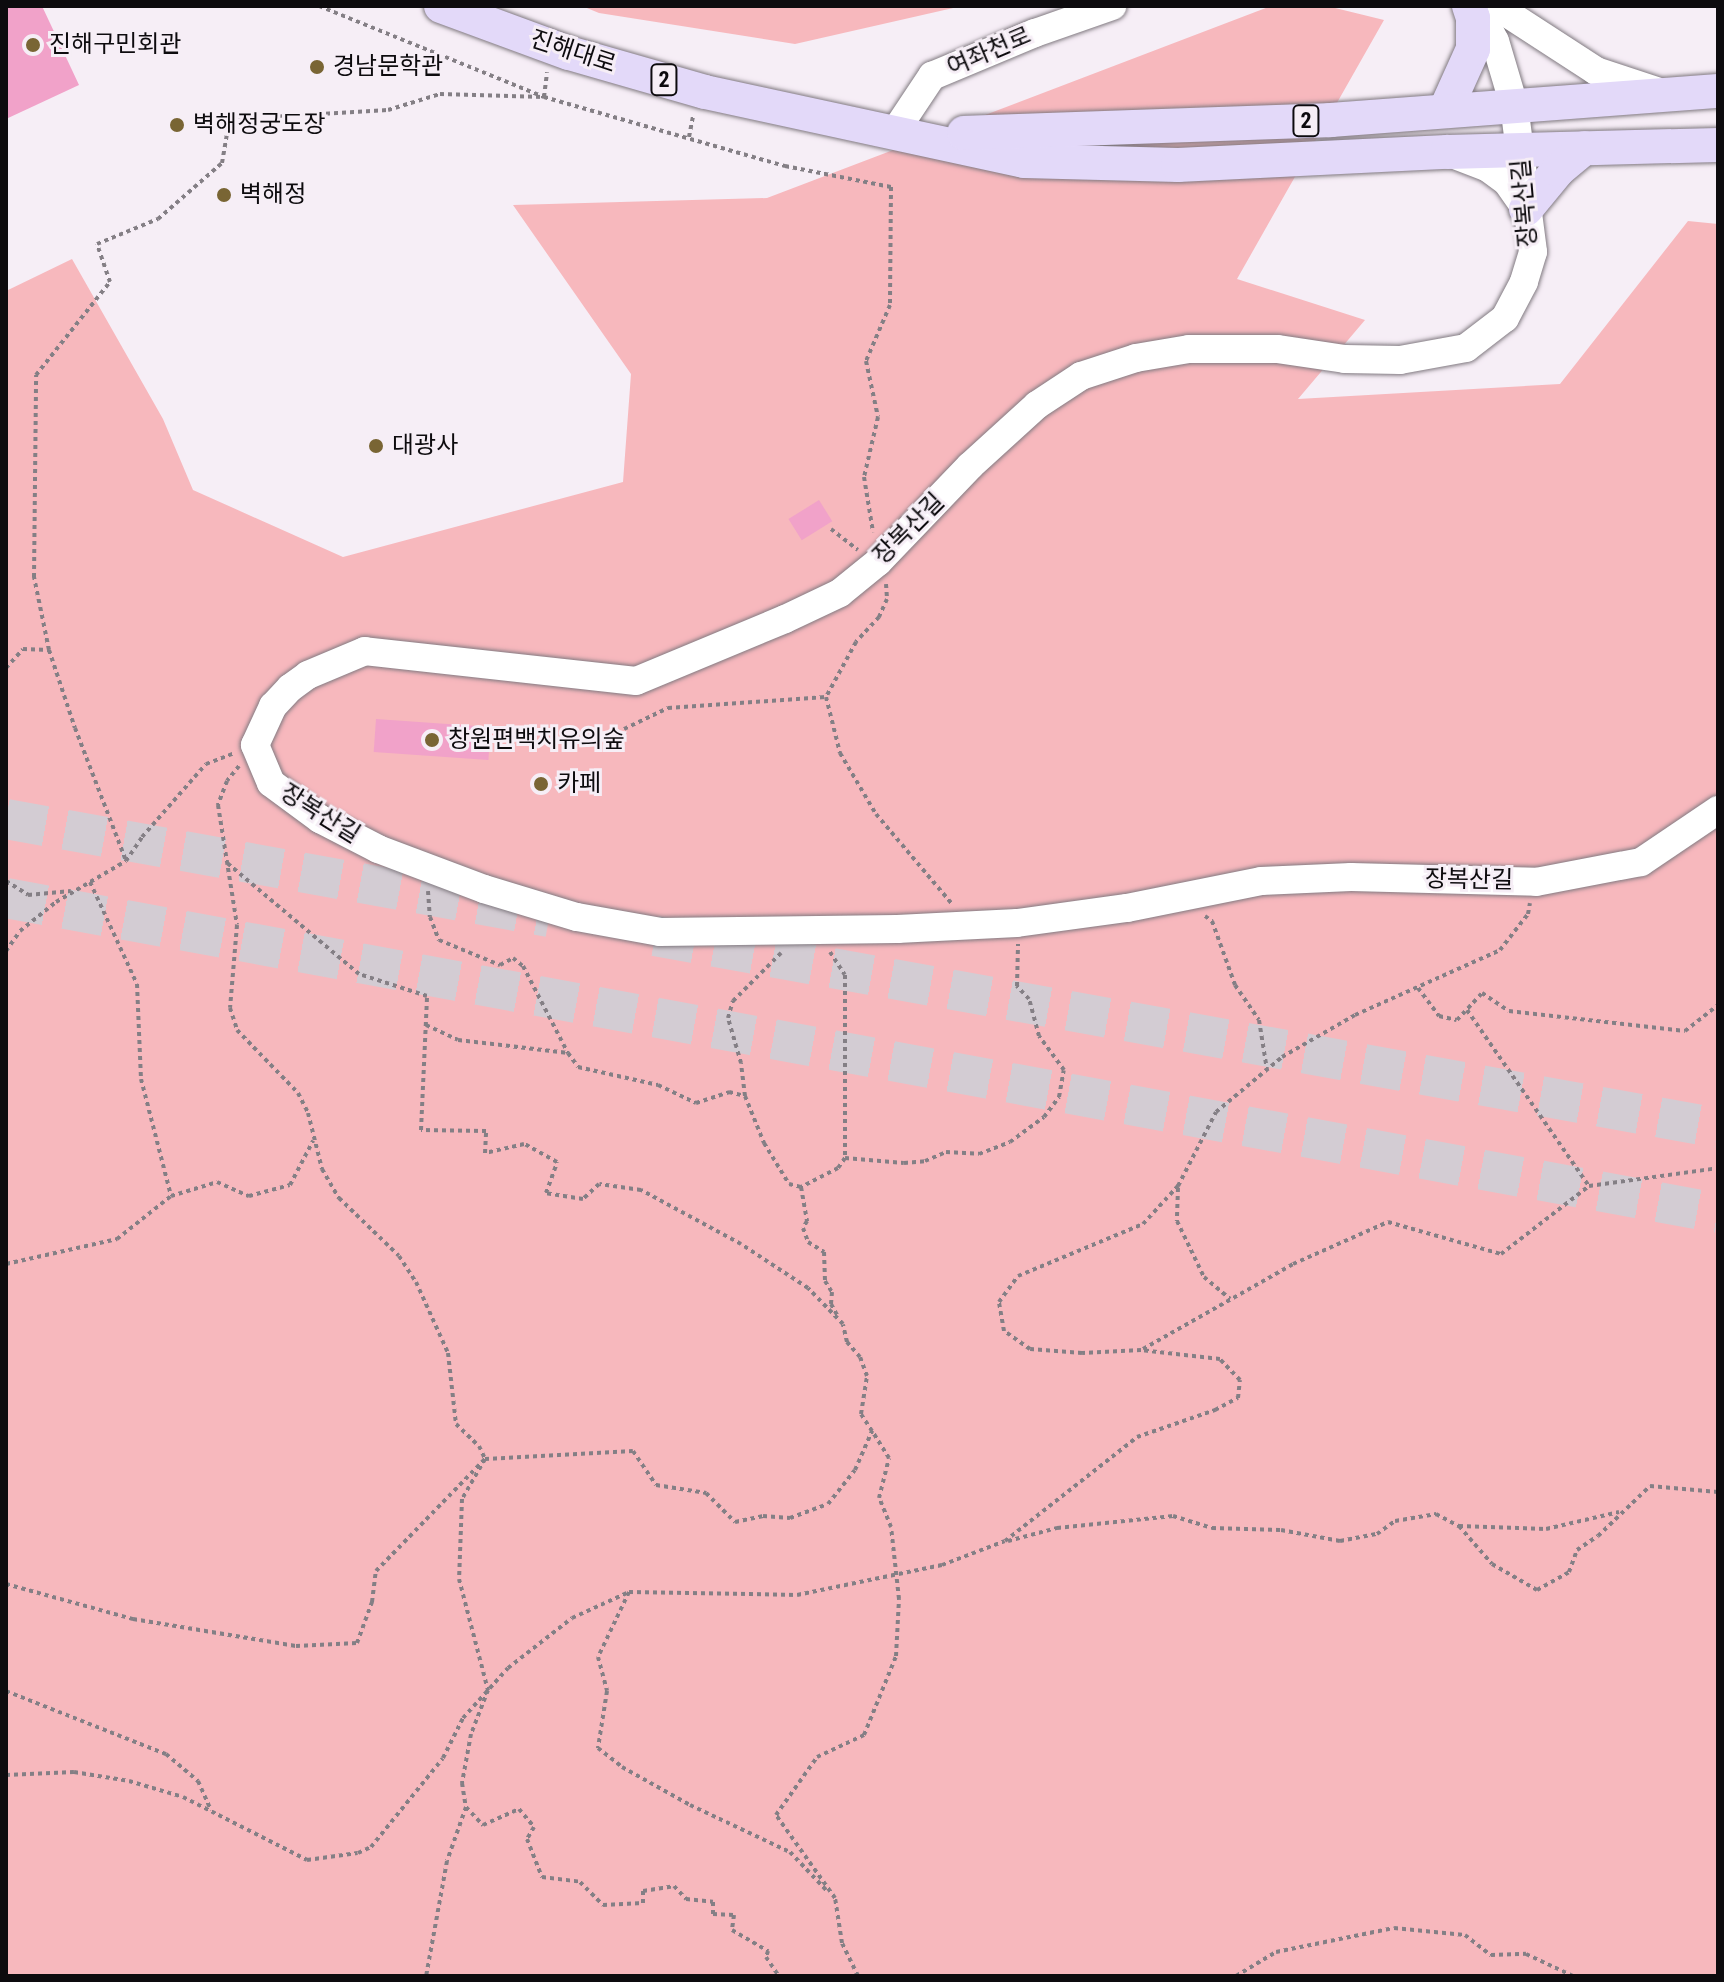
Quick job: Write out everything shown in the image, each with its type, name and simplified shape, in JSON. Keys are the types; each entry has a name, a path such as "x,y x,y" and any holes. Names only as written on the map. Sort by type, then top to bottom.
{"main road":[{"name":"진해대로","path":"441,6 550,46 705,92 894,133"},
{"path":"1445,111 1473,49 1473,18 1469,6"},
{"name":"2","path":"894,133 1022,133 1177,127 1718,91"},
{"name":"2","path":"894,133 1024,161 1178,165 1447,152 1718,145"},
{"path":"1526,209 1558,170 1584,148"}],"street":[{"name":"여좌천로","path":"894,133 932,76 1035,33 1112,6"},
{"name":"장복산길","path":"1477,6 1495,41 1514,105 1533,252 1524,282 1505,318 1466,348 1400,360 1345,359 1277,349 1189,349 1136,358 1081,376 1037,405 970,466 877,563 840,593 636,681 365,651 308,675 290,688 273,706 255,745 271,783 320,819 425,869 577,917 646,929 765,930 1012,923 1175,898 1261,881 1351,877 1536,882 1641,862 1718,810"},
{"path":"1496,6 1596,71 1668,95"},
{"path":"1447,152 1488,168 1507,182 1526,209"}],"path":[{"path":"319,6 544,97 785,166 891,187 890,305 866,361 878,417 864,477 877,563 888,586 887,599 879,617 856,642 826,697 840,753 876,814 953,904 958,926"},
{"path":"544,97 550,46"},
{"path":"126,861 49,650 34,577 36,375 110,282 97,244 158,219 222,163 230,116 270,117 388,110 440,94 544,97"},
{"path":"831,529 877,563"},
{"path":"6,668 23,649 49,650"},
{"path":"624,729 668,708 826,697"},
{"path":"6,951 20,931 75,890 126,861 142,837 206,764 255,745"},
{"path":"255,745 227,781 218,805 237,925 230,1008 237,1030 298,1093 322,1169 339,1198 399,1256 416,1282 431,1322 448,1353 456,1424 479,1446 485,1459"},
{"path":"225,861 359,974 427,996 421,1130 486,1131 485,1153 524,1144 557,1162 546,1193 583,1199 599,1184 641,1190 741,1244 808,1288 843,1324"},
{"path":"425,869 430,917 439,940 500,965 513,958 523,966 578,1067 658,1085 696,1103 729,1092 745,1096"},
{"path":"6,881 28,895 75,890"},
{"path":"90,882 137,984 141,1079 171,1196"},
{"path":"1005,1541 1137,1437 1215,1410 1238,1398 1238,1374 1220,1359 1141,1350 1082,1353 1030,1349 1004,1331 999,1302 1018,1276 1143,1224 1178,1186 1216,1112 1267,1070 1322,1032 1500,950 1528,914 1536,882"},
{"path":"1175,898 1212,921 1235,985 1259,1020 1267,1070"},
{"path":"845,1158 904,1163 925,1161 946,1152 979,1154 1010,1142 1044,1117 1059,1097 1064,1070 1039,1036 1029,999 1017,986 1019,949 1012,923"},
{"path":"765,930 781,954 733,1001 728,1018 741,1063 745,1096 764,1143 789,1184 801,1187 838,1168 845,1158 845,975 813,928"},
{"path":"1418,988 1439,1016 1457,1020 1482,993 1509,1011 1685,1031 1718,1005"},
{"path":"1466,1010 1589,1186"},
{"path":"425,1025 458,1040 568,1053"},
{"path":"6,1264 117,1239 171,1196 217,1182 249,1196 290,1185 314,1139"},
{"path":"1141,1350 1293,1264 1388,1222 1501,1254 1589,1186 1718,1168"},
{"path":"1178,1186 1177,1221 1204,1277 1230,1299"},
{"path":"801,1187 807,1221 803,1228 808,1242 824,1252 825,1281 832,1292 831,1304 843,1324 847,1342 860,1357 867,1376 861,1414 889,1458 879,1498 891,1527 896,1575 896,1656 864,1735 817,1757 776,1815 835,1898 842,1943 858,1976"},
{"path":"6,1584 133,1619 296,1646 357,1643 372,1602 376,1571 485,1459 633,1451 656,1485 706,1493 735,1522 763,1516 790,1518 828,1504 855,1470 872,1431"},
{"path":"426,1976 447,1861 466,1807 462,1783 464,1766 471,1734 488,1690 459,1579 462,1499 485,1459"},
{"path":"6,1775 74,1772 129,1781 183,1797 307,1860 358,1853 371,1847 443,1758 463,1718 523,1655 572,1618 629,1592 797,1595 942,1565 1005,1541 1057,1528 1173,1516 1212,1528 1281,1530 1340,1541 1377,1534 1395,1521 1436,1514 1459,1526 1492,1564 1537,1590 1569,1572 1577,1550 1598,1536 1650,1486 1718,1492"},
{"path":"1459,1526 1546,1529 1621,1512"},
{"path":"629,1592 598,1657 607,1691 598,1748 622,1767 690,1805 790,1852 835,1898"},
{"path":"6,1691 166,1754 198,1781 213,1812"},
{"path":"466,1807 483,1825 519,1809 534,1827 527,1839 542,1877 580,1882 603,1905 643,1903 643,1891 674,1886 686,1899 713,1902 713,1914 734,1915 732,1930 768,1951 766,1957 779,1976"},
{"path":"1236,1976 1276,1952 1394,1928 1465,1935 1491,1955 1526,1954 1573,1976"}],"shaded area":[{"path":"582,6 962,6 795,44 599,13"},
{"path":"1271,6 1327,6 1384,20 1237,279 1365,320 1298,399 1560,384 1688,221 1718,224 1718,1976 6,1976 6,291 72,259 163,419 193,490 343,557 623,482 631,374 513,205 767,198"}],"building":[{"name":"진해구민회관","path":"6,6 42,6 79,85 6,119"},
{"path":"819,500 832,521 802,540 788,519"},
{"name":"창원편백치유의숲","path":"376,719 491,727 488,760 374,752"}],"tunnel":[{"path":"6,819 549,917"},
{"path":"6,898 1718,1213"},
{"path":"655,936 1718,1128"}],"place":[{"name":"진해구민회관","path":"33,45"},
{"name":"경남문학관","path":"317,67"},
{"name":"벽해정궁도장","path":"177,125"},
{"name":"벽해정","path":"224,195"},
{"name":"대광사","path":"376,446"},
{"name":"창원편백치유의숲","path":"432,740"},
{"name":"카페","path":"541,784"}]}
